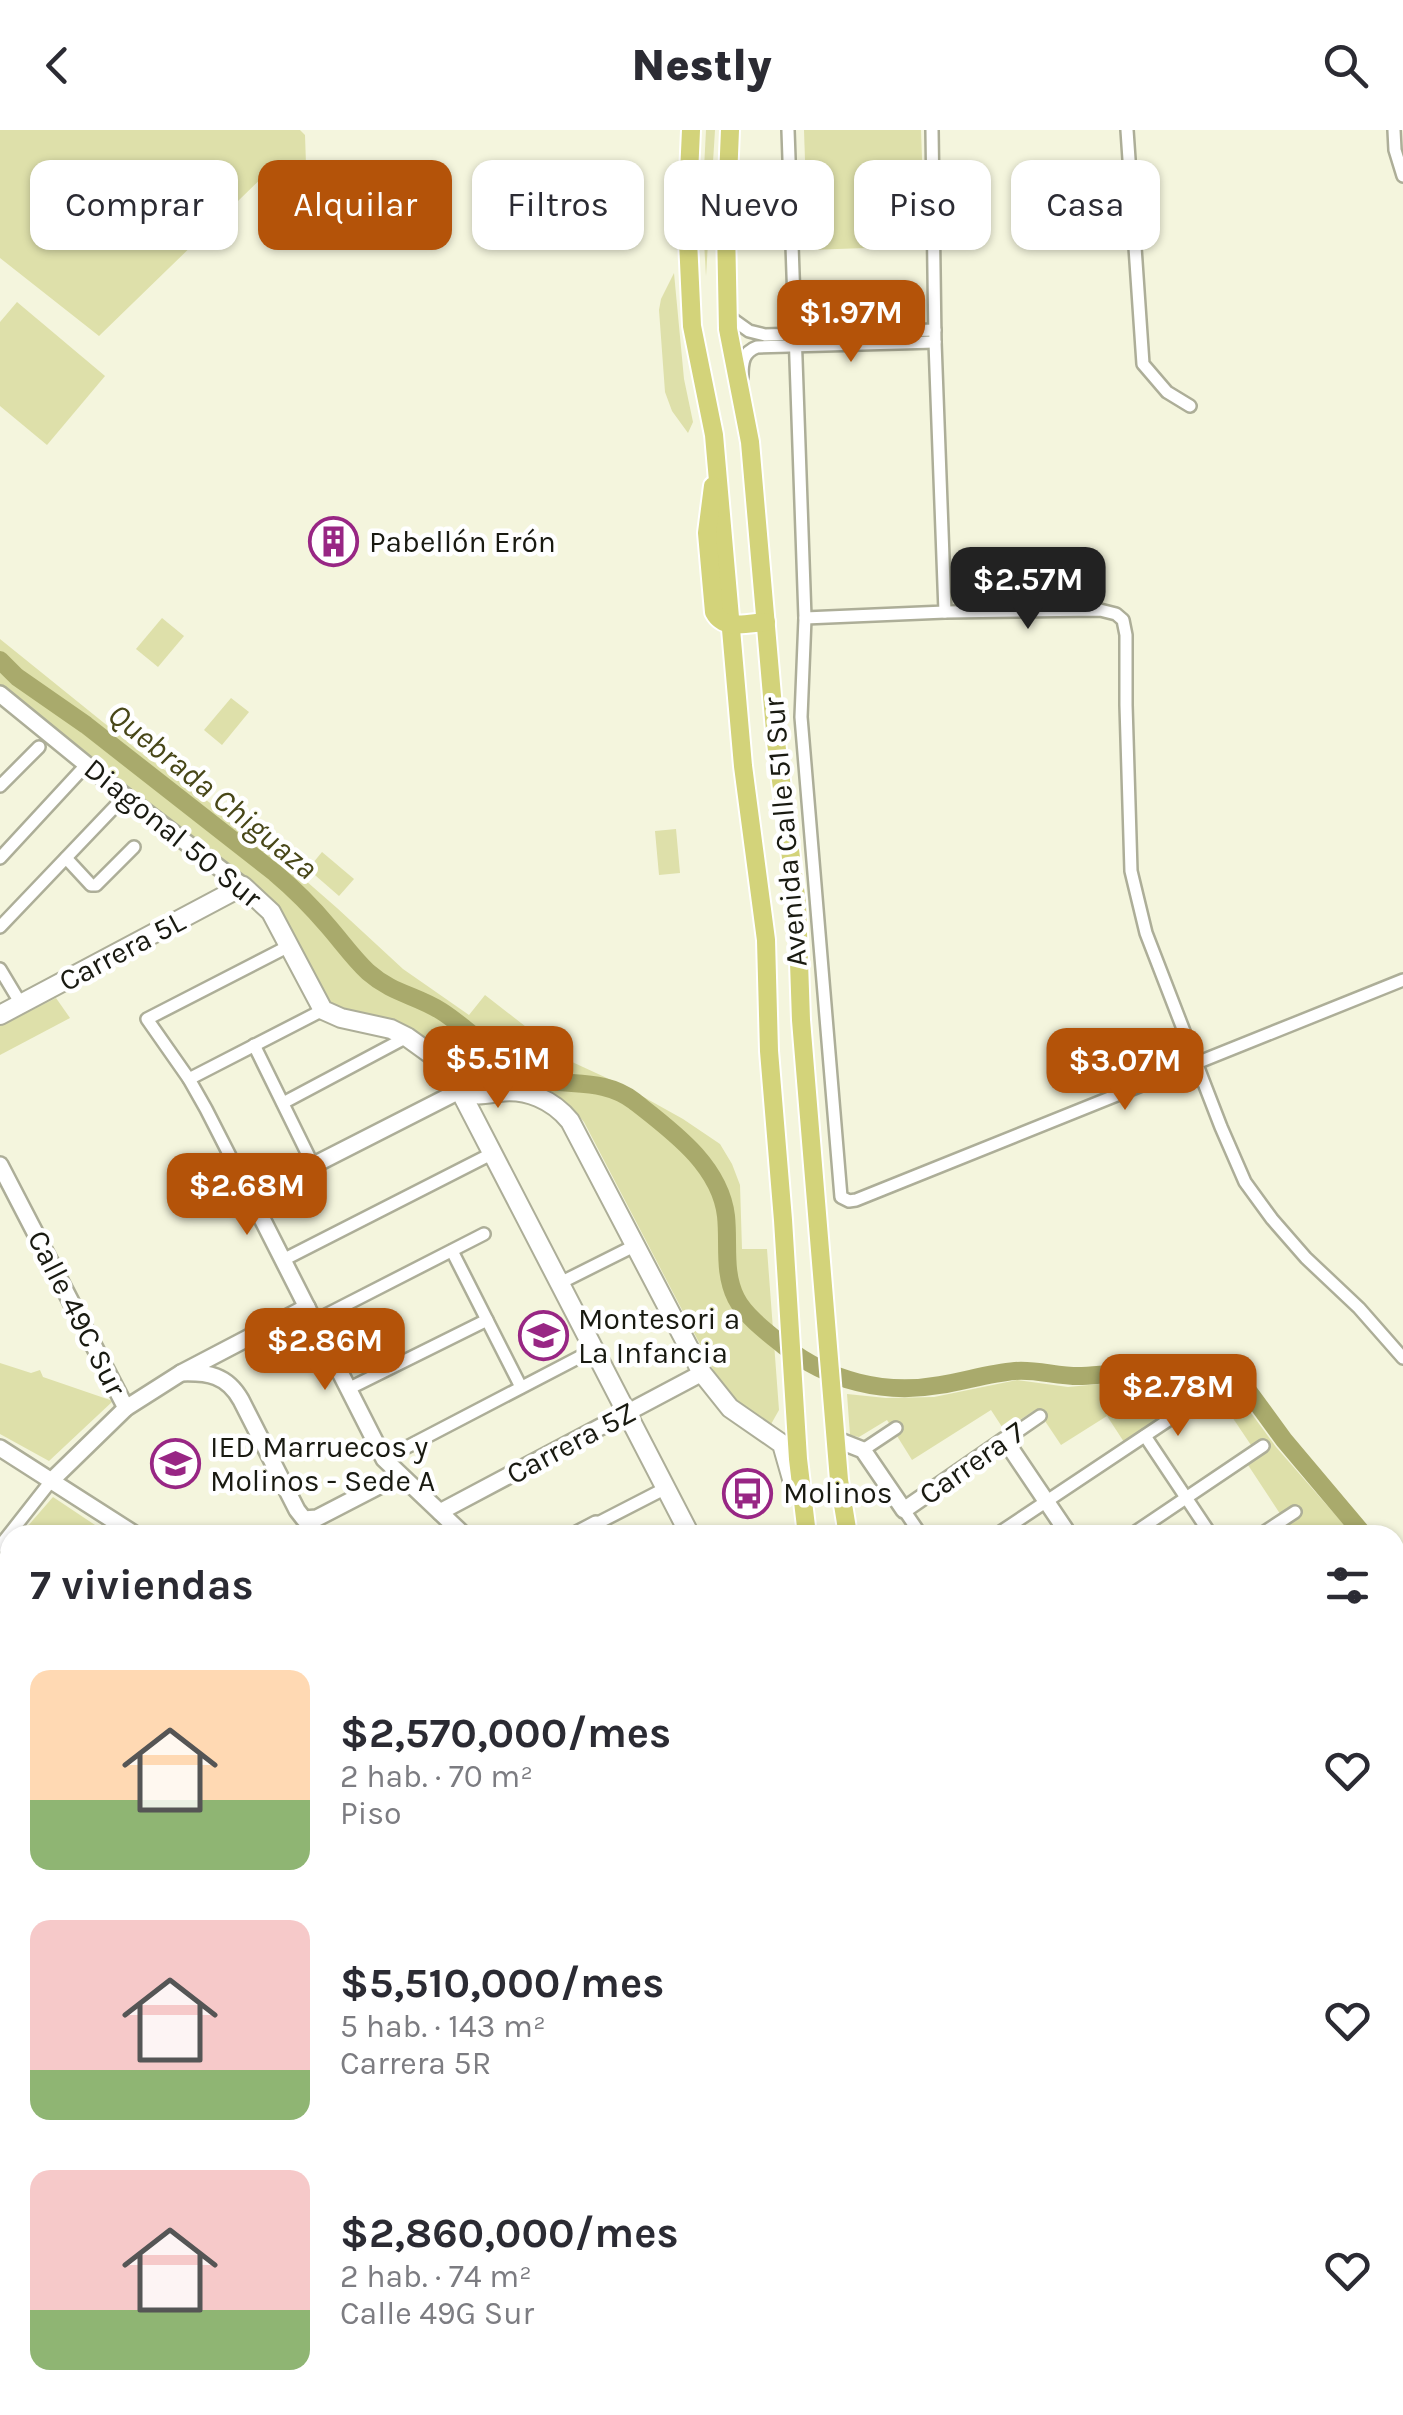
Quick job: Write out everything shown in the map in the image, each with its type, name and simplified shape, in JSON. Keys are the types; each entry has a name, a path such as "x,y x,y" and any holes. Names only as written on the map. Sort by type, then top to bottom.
{"main road":[{"path":"690,130 686,219 691,311 717,466 707,522 712,600 716,618 721,622 766,622"},
{"name":"Avenida Calle 51 Sur","path":"730,130 726,200 730,342 752,457 776,742 797,904 800,1020 846,1525"},
{"name":"Avenida Calle 51 Sur","path":"732,624 744,766 766,940 769,1051 805,1525"},
{"name":"Diagonal 50 Sur","path":"244,886 271,912 323,1010"},
{"name":"Carrera 5L","path":"0,1015 244,886"},
{"path":"323,1010 407,1037 439,1062 460,1090 685,1525"},
{"path":"460,1090 475,1095 510,1091 532,1095 555,1106 576,1128 702,1374 730,1408 784,1447 804,1525"}],"street":[{"path":"788,130 805,618 801,716 841,1197 856,1200 1403,980"},
{"path":"932,130 945,612"},
{"path":"1127,130 1143,364 1168,392 1190,406"},
{"path":"1394,130 1403,176"},
{"path":"728,316 757,334 795,340"},
{"path":"742,406 742,369 746,354 757,347 795,340 935,336"},
{"path":"805,618 1100,610 1123,620 1131,872 1146,934 1244,1182 1306,1258 1359,1308 1403,1358"},
{"name":"Diagonal 50 Sur","path":"0,694 244,886"},
{"path":"0,786 39,747"},
{"path":"0,858 86,764"},
{"path":"0,927 125,796"},
{"path":"66,858 93,886 134,847"},
{"path":"289,946 147,1019 189,1080 384,1459 454,1525"},
{"path":"0,969 21,1004"},
{"path":"189,1080 323,1010"},
{"path":"283,1103 407,1037"},
{"path":"254,1045 312,1165"},
{"path":"251,1196 460,1090"},
{"path":"283,1260 493,1153"},
{"name":"Calle 49C Sur","path":"0,1164 126,1408"},
{"path":"16,1525 50,1481 126,1408 181,1374 484,1234"},
{"path":"560,1283 636,1245"},
{"path":"452,1251 522,1388"},
{"path":"348,1388 487,1320"},
{"path":"384,1459 595,1350"},
{"path":"181,1374 208,1373 231,1384 304,1519 317,1518 400,1475"},
{"name":"Carrera 5Z","path":"440,1512 702,1374"},
{"path":"1011,1525 1188,1407"},
{"name":"Carrera 7","path":"904,1510 1040,1416"},
{"path":"863,1450 896,1428"},
{"path":"1144,1436 1204,1525"},
{"path":"836,1439 863,1450 914,1525"},
{"path":"1005,1440 1063,1525"},
{"path":"1145,1525 1264,1446"},
{"path":"0,1448 120,1525"},
{"path":"607,1525 666,1488"},
{"path":"1275,1525 1295,1512"}],"green space":[{"path":"0,130 300,130 305,135 306,160 258,160 258,182 238,201 238,160 30,160 30,250 188,250 99,336 0,258"},
{"path":"706,130 715,130 713,160 704,160"},
{"path":"804,130 921,130 922,160 854,160 854,248 834,249 834,160 805,160"},
{"path":"674,273 684,379 693,422 688,433 672,411 665,392 659,310"},
{"path":"17,302 105,376 47,445 0,406 0,322"},
{"path":"162,618 184,636 158,667 136,649"},
{"path":"0,639 140,752 250,832 403,969 469,1015 485,995 570,1061 622,1085 720,1144 740,1185 742,1249 767,1249 779,1410 770,1426 740,1402 715,1373 584,1122 570,1106 559,1099 469,1087 449,1066 326,1003 286,927 0,688"},
{"path":"231,698 249,712 222,745 204,730"},
{"path":"676,829 680,873 659,875 655,831"},
{"path":"322,852 354,879 339,896 308,869"},
{"path":"56,998 70,1018 0,1055 0,1026"},
{"path":"0,1363 31,1373 40,1370 43,1377 113,1401 49,1461 0,1434"},
{"path":"1205,1374 1218,1377 1229,1383 1276,1447 1344,1525 1287,1525 1248,1465 1259,1457 1218,1396 1188,1416 1180,1406 1124,1442 1107,1416 1061,1445 1037,1409 1004,1430 991,1410 912,1460 887,1420 859,1437 850,1435 847,1394 934,1397 1017,1380 1068,1387"},
{"path":"53,1497 95,1525 29,1525"}],"waterway":[{"name":"Quebrada Chiguaza","path":"0,660 17,677 86,725 275,873 377,979 441,1011 519,1071 547,1081 606,1087 634,1101 678,1137 704,1165 722,1198 728,1268 736,1298 757,1324 801,1358 838,1376 898,1388 940,1385 1015,1371 1082,1376 1203,1366 1230,1373 1356,1525"}],"place":[{"name":"Pabellón Erón","path":"334,542"},
{"name":"Montesori a La Infancia","path":"543,1336"},
{"name":"IED Marruecos y Molinos - Sede A","path":"175,1464"},
{"name":"Molinos","path":"748,1493"}]}
